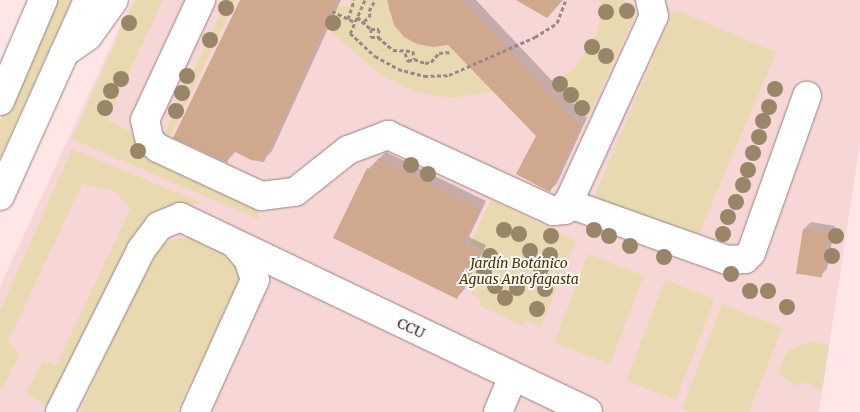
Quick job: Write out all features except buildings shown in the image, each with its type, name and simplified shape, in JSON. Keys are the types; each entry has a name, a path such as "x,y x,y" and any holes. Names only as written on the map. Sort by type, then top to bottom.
{"main road":[{"path":"0,101 43,0"},
{"path":"0,196 88,0"},
{"path":"64,52 88,36 114,0"},
{"path":"201,0 145,120 150,141 158,148 261,196 295,192 348,150 388,135 554,211 565,210 654,16 650,0"},
{"path":"567,203 727,260 745,259 751,253 807,96"},
{"name":"CCU","path":"60,412 141,250 159,226 180,217 588,412"},
{"name":"CCU","path":"195,412 255,280 248,259 235,244"},
{"path":"498,412 513,377"}],"path":[{"path":"348,19 354,0"},
{"path":"365,0 350,32 376,56 398,69 424,76 449,75 542,32 557,23 566,0"},
{"path":"364,20 370,17 369,11 375,0"},
{"path":"332,12 355,22"},
{"path":"357,17 364,20 371,29 370,36 378,37 389,48 405,53 413,51 414,59"},
{"path":"371,29 379,29 378,37"},
{"path":"405,53 408,61 414,59 431,62 439,54 451,52"}],"shaded area":[{"path":"132,0 860,0 860,143 819,412 0,412 0,287"}],"green space":[{"path":"53,0 72,0 0,158 0,120"},
{"path":"135,0 163,0 107,120 135,134 137,144 254,202 260,220 72,139"},
{"path":"227,0 236,0 169,139 162,138"},
{"path":"352,0 387,0 394,25 404,37 417,44 433,47 448,45 493,91 453,98 432,95 412,90 381,75 327,29 338,6 349,7"},
{"path":"596,0 622,0 632,5 634,18 587,119 554,83 574,69 597,34 602,4"},
{"path":"674,9 776,52 696,242 594,199"},
{"path":"72,149 204,204 175,205 154,211 140,229 52,408 26,393 43,361 56,366 130,209 115,191 82,184 8,342 20,354 2,389 0,388 0,311"},
{"name":"Jardín Botánico Aguas Antofagasta","path":"491,200 576,241 541,327 526,320 523,326 479,305 481,299 471,294 477,279 472,276 484,251 470,244"},
{"path":"188,237 206,238 231,250 238,264 240,280 176,412 80,412 144,269 156,249 170,240"},
{"path":"588,254 644,276 610,364 554,343"},
{"path":"665,280 714,299 676,400 626,381"},
{"path":"722,304 782,328 749,412 691,412 682,409"},
{"path":"812,341 829,346 822,390 804,382 796,387 778,373 787,351"}]}
